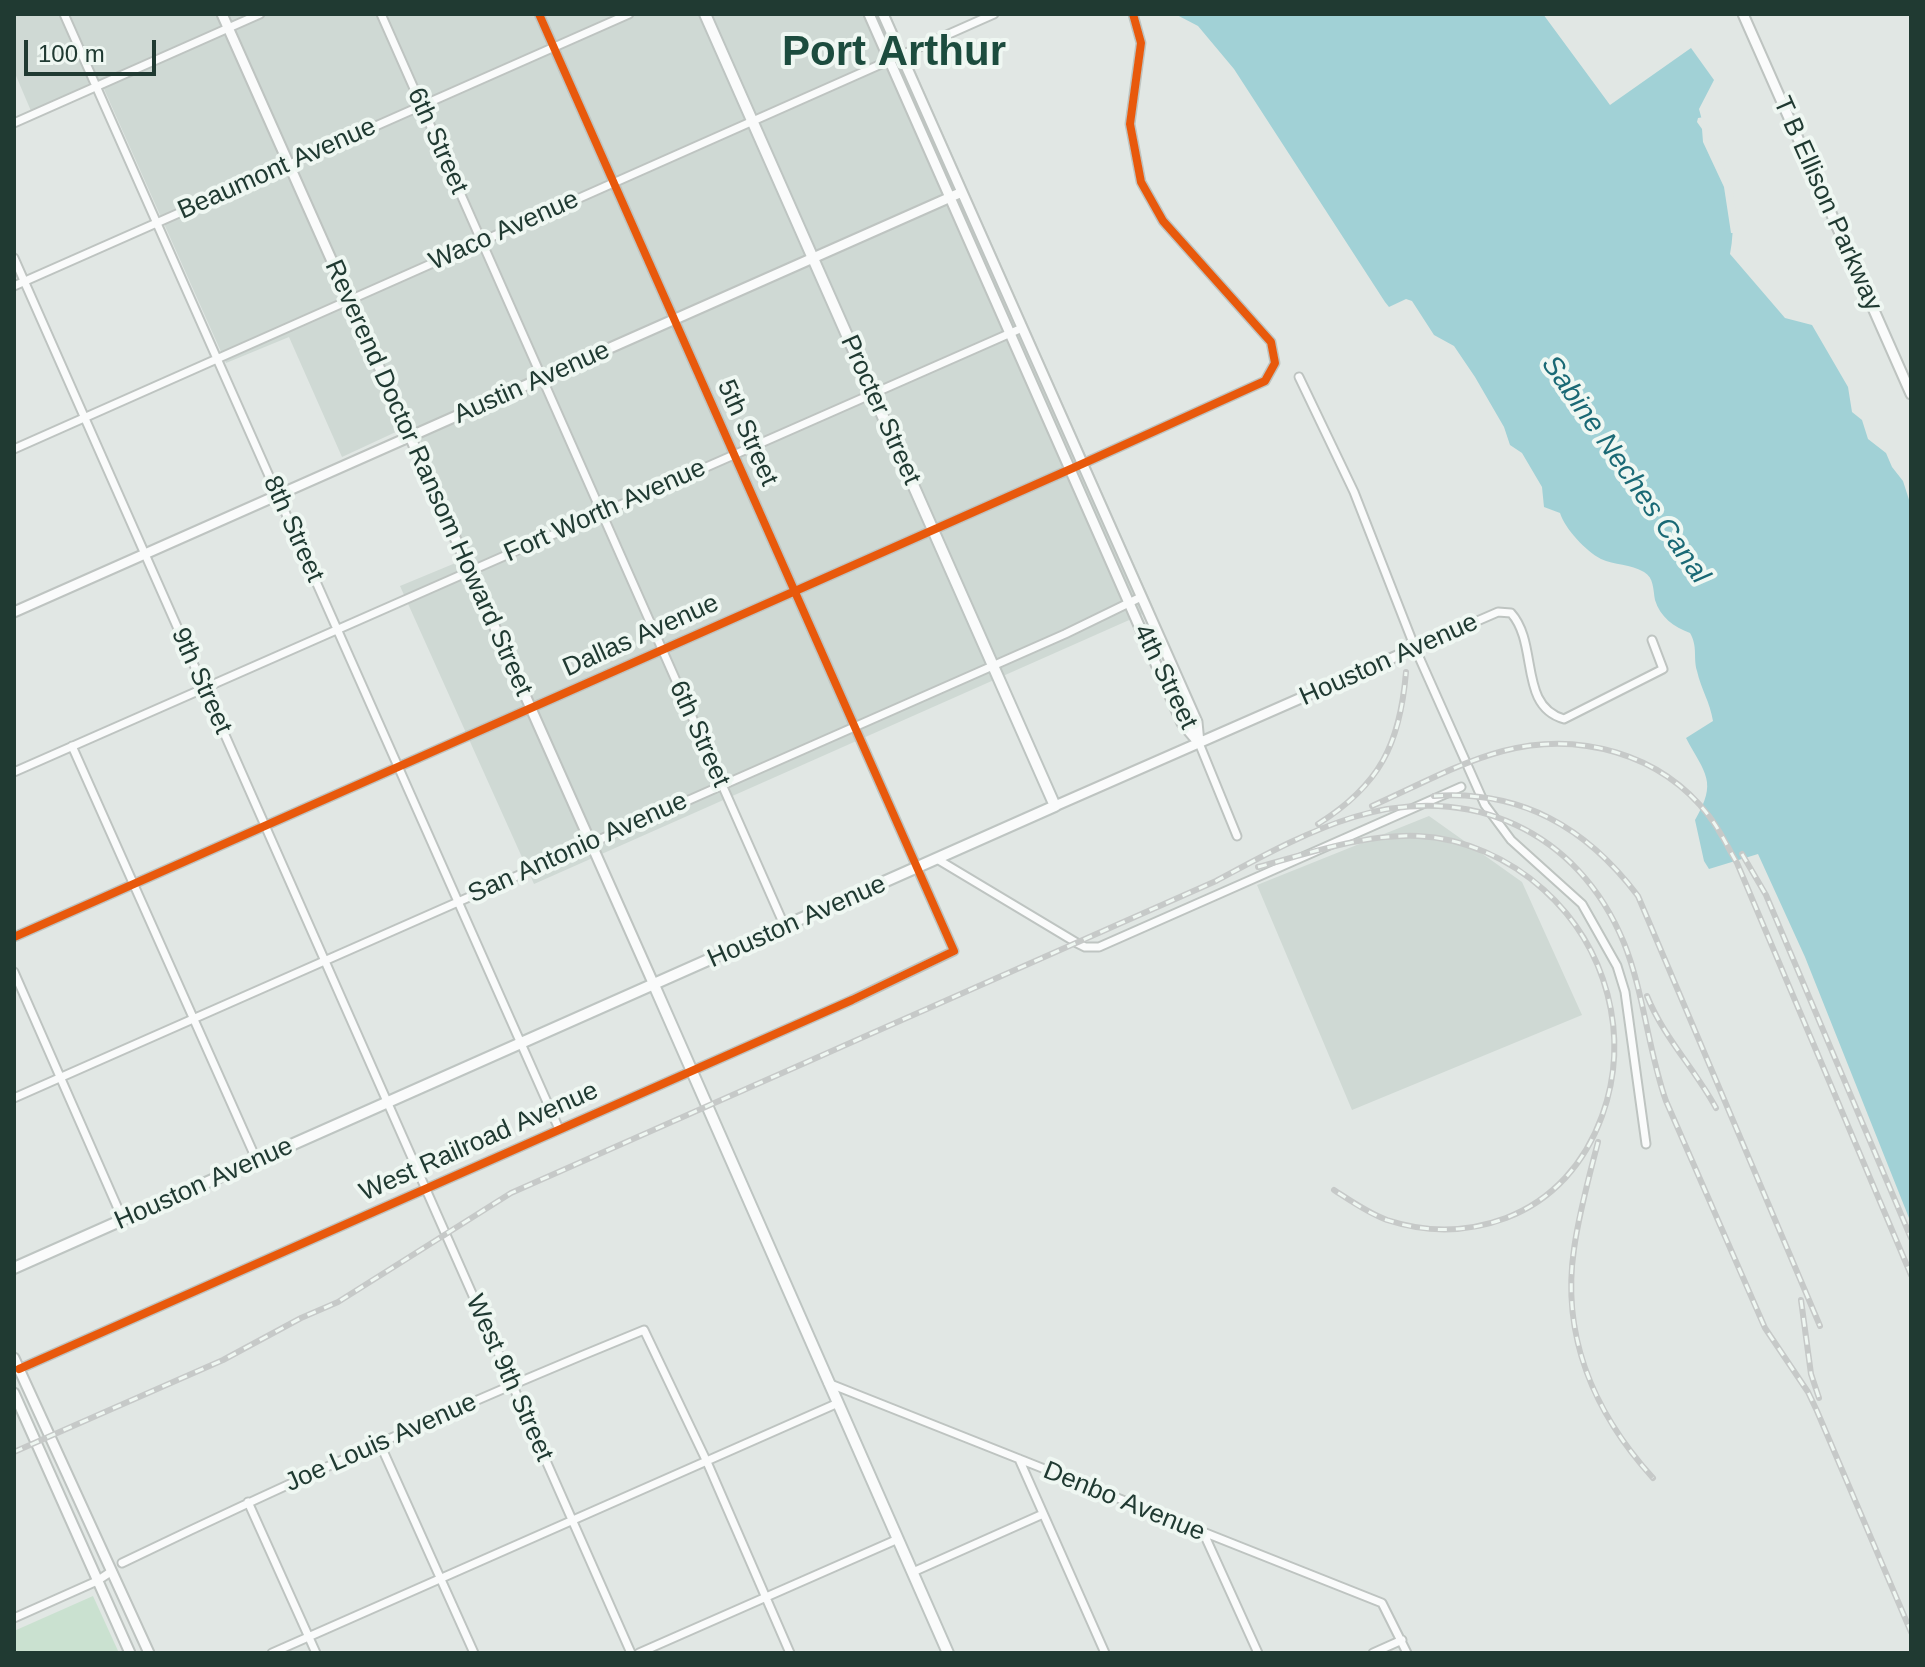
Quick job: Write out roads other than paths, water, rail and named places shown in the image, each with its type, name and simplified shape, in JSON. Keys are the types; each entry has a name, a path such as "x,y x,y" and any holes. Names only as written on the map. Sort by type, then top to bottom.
{"main road":[{"name":"Procter Street","path":"705,14 1055,806"},
{"name":"Houston Avenue","path":"14,1268 1055,806"},
{"path":"654,985 948,1653"}],"street":[{"name":"8th Street","path":"64,14 559,1129"},
{"name":"Reverend Doctor Ransom Howard Street","path":"222,14 654,985"},
{"path":"14,123 260,14"},
{"name":"6th Street","path":"381,14 785,927"},
{"name":"5th Street","path":"539,14 954,951"},
{"name":"Beaumont Avenue","path":"14,286 629,14"},
{"name":"4th Street","path":"869,14 1182,723 1199,743"},
{"name":"4th Street","path":"883,14 1197,722 1199,743"},
{"name":"Waco Avenue","path":"14,449 994,14"},
{"name":"Dallas Avenue","path":"14,937 1265,381 1275,363 1271,342 1163,221 1141,182 1130,124 1141,43 1133,14"},
{"name":"T B Ellison Parkway","path":"1743,14 1911,394"},
{"name":"Austin Avenue","path":"14,612 962,192"},
{"name":"9th Street","path":"14,258 389,1103"},
{"name":"Fort Worth Avenue","path":"14,772 1022,328"},
{"path":"1299,377 1354,492 1415,648 1485,805 1511,840 1582,904 1617,966 1625,992 1646,1144"},
{"name":"San Antonio Avenue","path":"14,1098 855,727 1141,597"},
{"name":"Houston Avenue","path":"1055,806 1498,612 1511,613 1522,625 1537,697 1552,716 1564,719 1663,669 1652,640"},
{"path":"1199,743 1237,836"},
{"path":"72,746 257,1161"},
{"path":"937,859 1077,943 1085,947 1099,947 1461,787"},
{"name":"West Railroad Avenue","path":"19,1369 852,1000 954,951"},
{"path":"14,972 123,1220"},
{"name":"West 9th Street","path":"389,1103 631,1653"},
{"name":"Joe Louis Avenue","path":"122,1563 248,1502 512,1384 644,1330 707,1462"},
{"path":"14,1358 149,1653"},
{"name":"Denbo Avenue","path":"828,1383 1382,1603 1407,1653"},
{"path":"14,1393 130,1653"},
{"path":"272,1653 838,1403"},
{"path":"380,1444 474,1653"},
{"path":"1019,1459 1105,1653"},
{"path":"707,1462 790,1653"},
{"path":"248,1502 316,1653"},
{"path":"913,1572 1043,1514"},
{"path":"1204,1534 1258,1653"},
{"path":"639,1653 898,1539"},
{"path":"14,1618 97,1581 112,1571"},
{"path":"1373,1653 1402,1640"}],"water":[{"name":"Sabine Neches Canal","path":"1175,14 1543,14 1610,105 1691,48 1714,80 1699,109 1729,197 1733,233 1730,254 1785,318 1812,325 1848,387 1852,412 1862,420 1868,439 1886,453 1903,481 1911,506 1911,1223 1805,957 1758,854 1709,869 1704,861 1695,820 1706,796 1706,778 1686,738 1713,721 1697,671 1690,633 1673,624 1660,611 1647,574 1595,555 1571,532 1560,513 1544,507 1542,487 1522,453 1510,445 1504,427 1454,346 1434,335 1412,301 1406,299 1389,307 1234,69 1198,26"}],"railway":[{"path":"1318,824 1357,794 1383,760 1398,721 1406,672"},
{"path":"1372,806 1486,756 1531,745 1588,746 1616,752 1643,762 1689,794 1713,821 1737,863 1911,1275"},
{"path":"1434,796 1495,799 1549,818 1574,832 1596,850 1638,896 1820,1326"},
{"path":"14,1452 223,1360 338,1302 511,1193 1216,881 1318,830 1354,817 1397,808 1438,806 1478,812 1515,824 1549,844 1579,871 1604,904 1631,962 1666,1101 1765,1328 1808,1392 1817,1411 1911,1632"},
{"path":"1258,867 1337,846 1397,836 1452,841 1486,852 1531,879 1566,913 1584,938 1608,994 1614,1055 1602,1116 1577,1164 1538,1201 1491,1223 1446,1230 1387,1220 1334,1190"},
{"path":"1742,854 1766,895 1911,1238"},
{"path":"1647,996 1662,1026 1716,1108"},
{"path":"1598,1142 1574,1249 1571,1281 1573,1313 1578,1343 1599,1401 1614,1428 1653,1478"},
{"path":"1801,1300 1811,1374 1819,1398"}],"district":[{"name":"Port Arthur","path":"894,53"}]}
